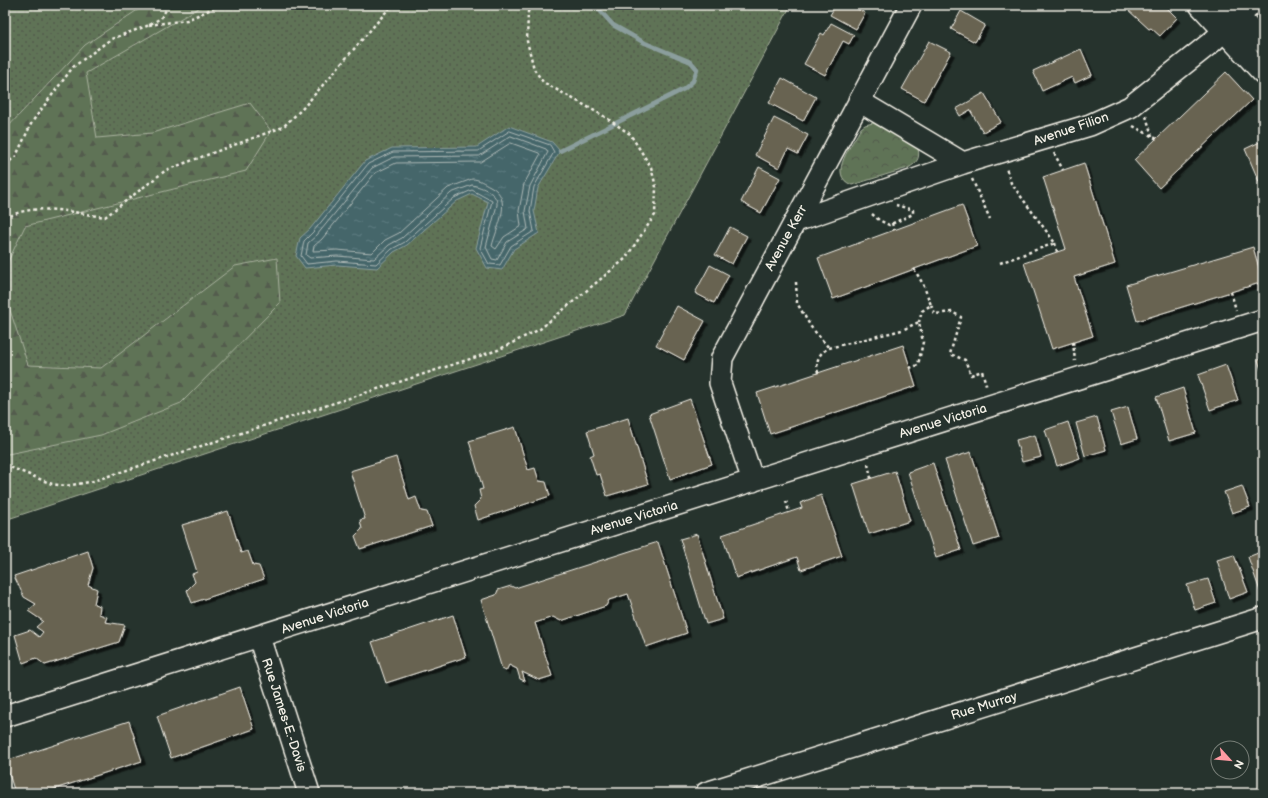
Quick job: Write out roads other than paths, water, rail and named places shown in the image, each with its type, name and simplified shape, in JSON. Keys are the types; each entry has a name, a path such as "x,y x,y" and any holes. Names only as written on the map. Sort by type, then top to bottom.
{"street":[{"name":"Avenue Kerr","path":"753,481 720,383 722,358 911,5"},
{"path":"1200,5 1235,14 1263,42"},
{"path":"1235,14 1263,73"},
{"name":"Avenue Filion","path":"796,221 967,170 1090,125 1130,107 1167,80 1235,14"},
{"path":"859,101 967,170"},
{"name":"Avenue Victoria","path":"5,716 1263,320"},
{"name":"Rue Murray","path":"706,793 1263,618"},
{"name":"Rue James-E.-Davis","path":"259,637 309,793"}],"water":[{"path":"509,126 552,142 560,151 538,188 534,211 539,233 514,249 502,270 487,268 476,248 488,202 472,194 457,201 407,245 394,252 377,268 337,265 305,268 296,256 300,238 310,229 365,161 392,148 477,147"}],"waterway":[{"path":"560,151 684,89 693,81 697,69 691,62 645,43 613,25 595,5"}]}
